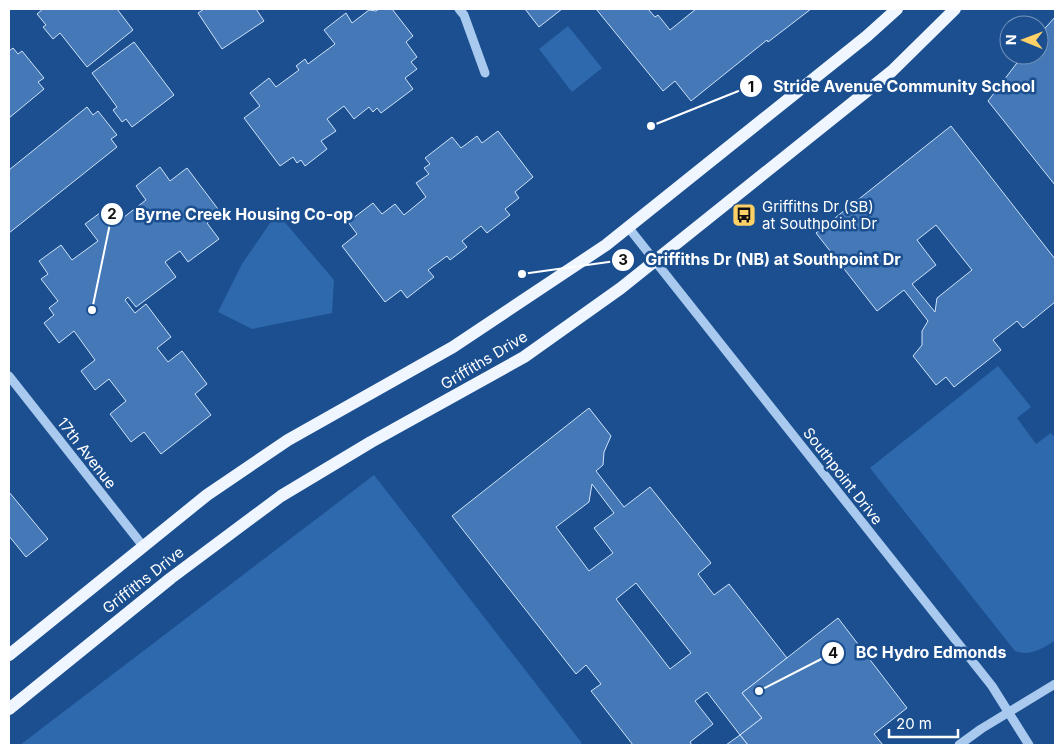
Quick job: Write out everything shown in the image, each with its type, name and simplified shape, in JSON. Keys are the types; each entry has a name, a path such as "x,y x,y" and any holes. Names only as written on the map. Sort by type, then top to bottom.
{"main road":[{"name":"Griffiths Drive","path":"9,655 207,495 288,440 453,348 606,245 867,36 897,9"},
{"name":"Griffiths Drive","path":"9,709 171,578 281,496 371,442 524,357 655,261 892,71 955,9"}],"street":[{"path":"459,9 464,15 485,73"},
{"name":"Southpoint Drive","path":"628,227 992,686 1029,745"},
{"name":"17th Avenue","path":"9,376 143,546"},
{"path":"959,745 1009,711 1055,684"}],"shaded area":[{"path":"568,26 602,68 572,92 539,49"},
{"path":"277,213 334,280 332,313 252,329 218,312 242,264"},
{"path":"998,366 1031,407 1017,418 1036,444 1051,433 1055,438 1055,641 1036,651 1026,653 1015,651 870,468"},
{"path":"374,475 581,742 581,745 20,745"}],"building":[{"path":"43,9 117,9 133,30 87,67 60,33 53,39 43,27 46,25 37,14"},
{"path":"204,9 256,9 264,21 222,49 198,13"},
{"path":"379,9 392,9 413,36 406,42 417,57 411,62 417,69 405,78 413,89 381,113 377,108 373,112 369,107 354,119 344,106 327,119 336,131 321,141 327,149 305,166 301,160 297,163 293,157 280,166 244,118 260,106 250,93 269,78 276,87 299,70 296,66 305,59 308,64 335,44 324,30 346,13 352,23 369,10 376,11"},
{"path":"525,9 562,9 539,27"},
{"path":"596,9 648,9 655,17 658,15 670,30 696,9 811,9 768,42 767,40 691,101 675,81 663,91"},
{"path":"1055,17 1055,185 988,101 1015,65 1049,65 1049,24"},
{"path":"134,42 174,95 132,127 126,119 122,122 113,110 117,107 92,73"},
{"path":"13,48 18,54 22,51 44,78 38,82 44,89 9,118 9,51"},
{"path":"87,107 93,115 98,111 117,135 111,139 117,147 9,233 9,170"},
{"path":"951,126 1055,259 1055,302 1023,328 1017,321 993,340 1001,350 954,387 946,377 936,385 913,356 922,345 922,331 928,321 904,290 877,311 816,233","holes":["936,225 972,270 937,298 935,312 912,284 936,265 917,240"]},
{"path":"498,131 533,177 515,192 519,198 505,209 510,215 487,233 481,226 462,241 467,247 450,260 447,256 428,270 434,277 407,298 401,290 385,302 342,246 357,234 348,222 373,203 382,214 395,204 404,215 426,197 416,183 429,174 424,168 430,164 425,158 452,137 461,148 477,136 482,143"},
{"path":"160,167 170,181 187,168 221,213 207,223 219,239 188,262 180,251 165,262 176,277 136,307 128,297 125,300 135,313 146,304 171,337 157,348 168,362 182,351 207,384 195,394 211,415 161,454 144,432 131,442 110,414 126,401 109,379 95,390 81,371 95,360 74,331 59,343 44,323 54,315 49,308 58,301 41,279 48,274 39,261 61,245 72,260 98,241 85,224 108,207 119,221 146,200 136,186"},
{"path":"589,408 611,436 604,452 603,465 596,471 624,507 650,487 711,563 698,574 714,595 729,584 787,658 742,693 762,718 740,735 707,692 695,701 713,724 690,742 692,745 633,745 591,691 601,684 586,665 576,674 452,516","holes":["592,484 614,513 594,528 613,553 589,571 556,527 589,502","636,583 691,653 670,669 616,599"]},
{"path":"9,492 48,539 26,557 9,536"},
{"path":"838,618 907,708 874,734 883,745 748,745 740,735 762,718 742,693"},
{"path":"740,735 748,745 726,745"}],"place":[{"name":"Stride Avenue Community School","path":"651,126"},
{"name":"Griffiths Dr (SB) at Southpoint Dr","path":"744,215"},
{"name":"Griffiths Dr (NB) at Southpoint Dr","path":"522,274"},
{"name":"Byrne Creek Housing Co-op","path":"92,310"},
{"name":"BC Hydro Edmonds","path":"759,691"}]}
